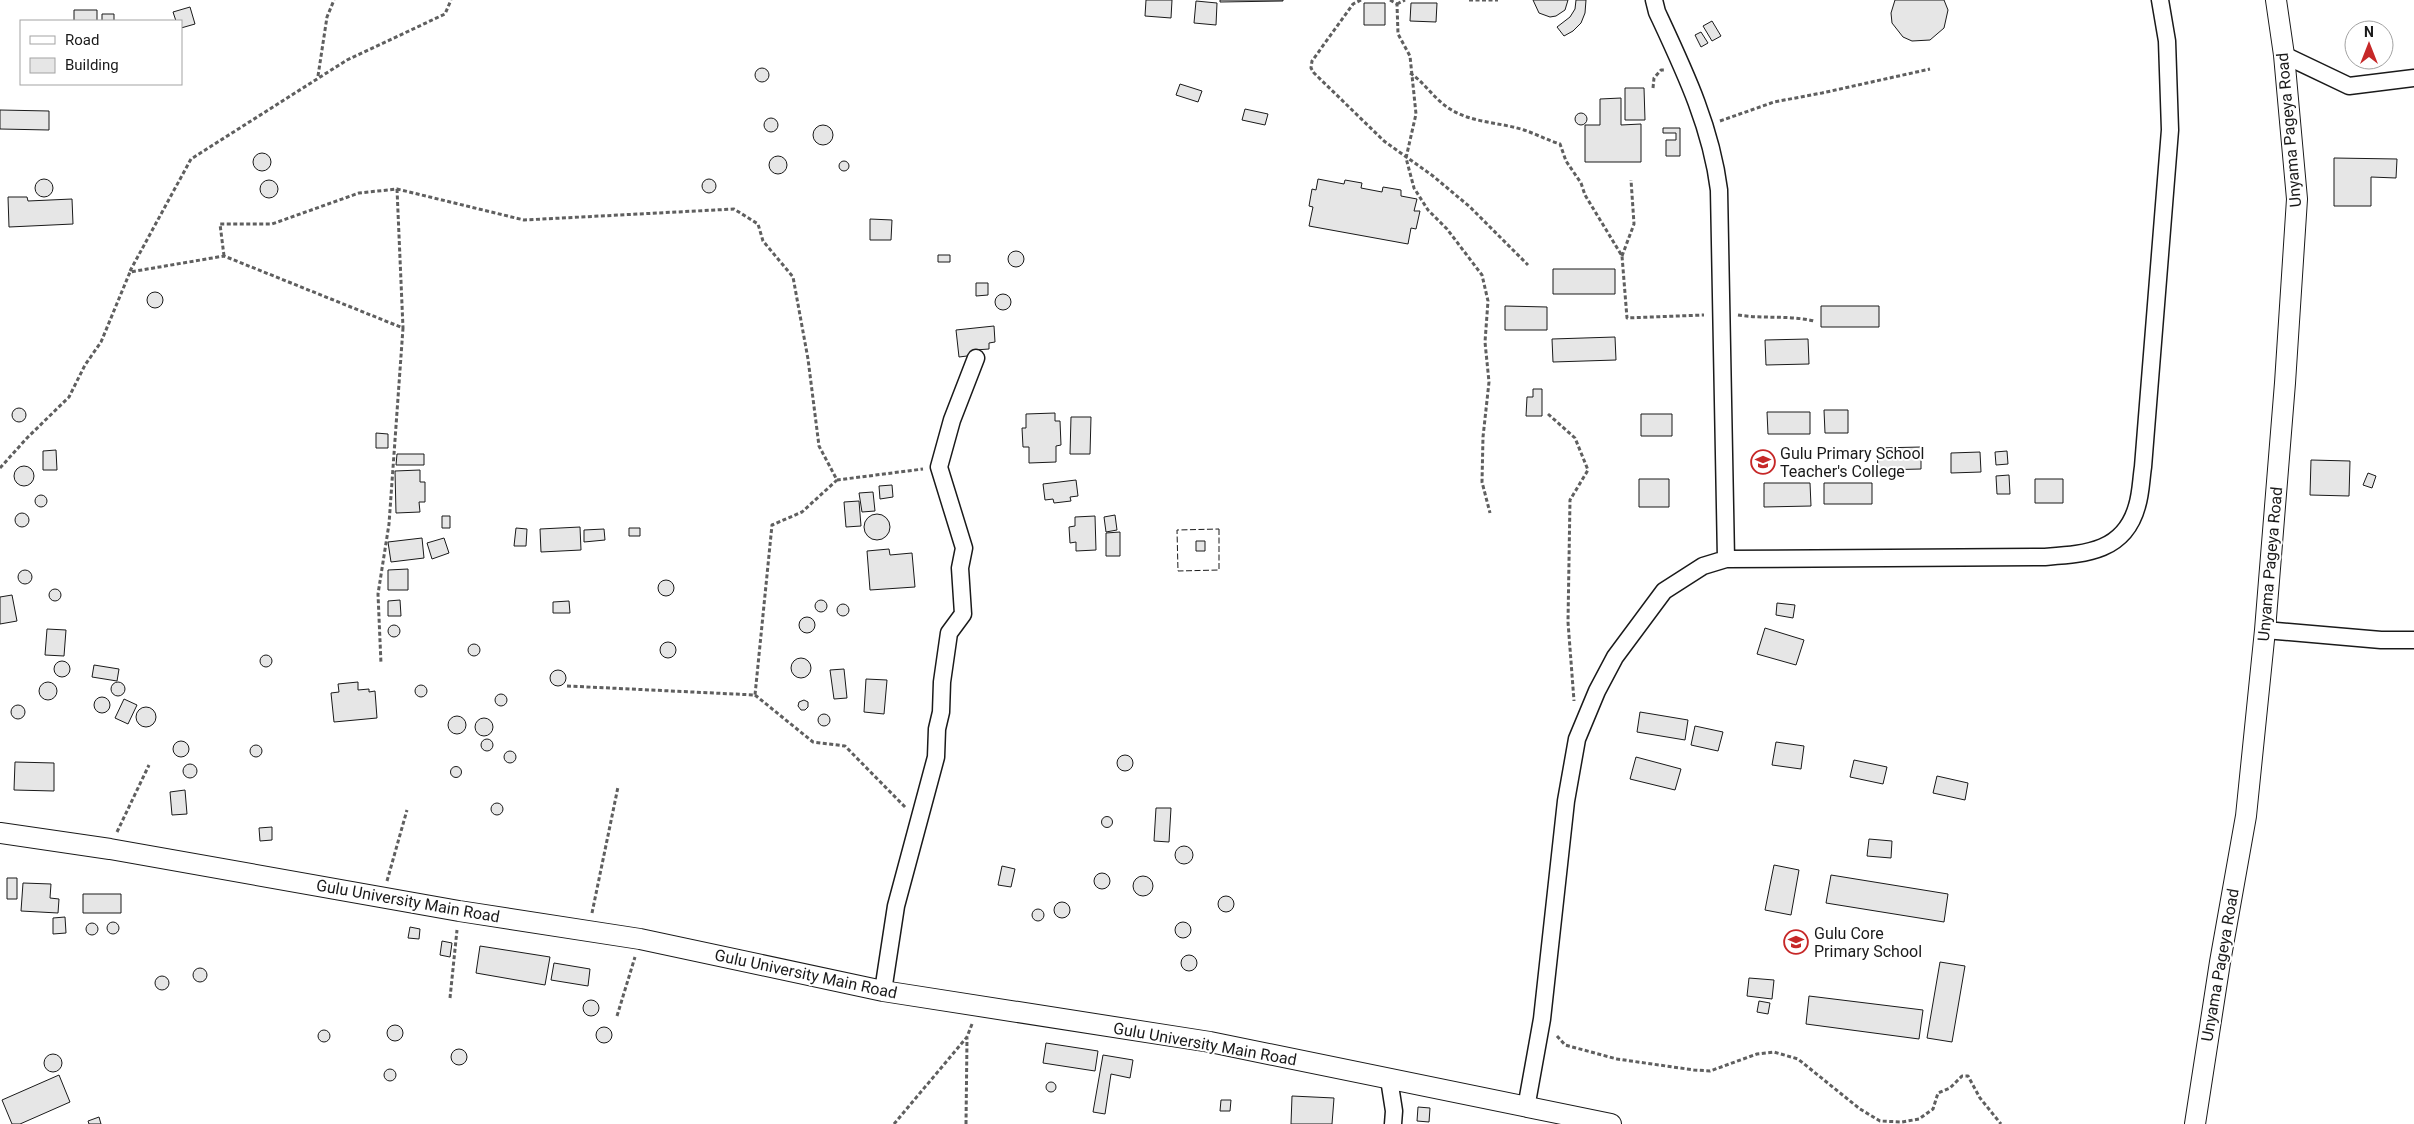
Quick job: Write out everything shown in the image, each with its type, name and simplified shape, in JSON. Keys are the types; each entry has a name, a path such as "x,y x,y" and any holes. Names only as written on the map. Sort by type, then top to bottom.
{"street":[{"path":"1654,0 1657,12 1691,85 1706,128 1716,166 1719,190 1726,559"},
{"path":"1526,1108 1542,1019 1566,801 1580,731 1597,691 1615,657 1664,591 1703,566 1726,559 1968,558 2083,554 2113,543 2126,532 2137,506 2143,467 2170,130 2167,41 2160,0"},
{"name":"Unyama Pageya Road","path":"2195,1124 2220,962 2246,816 2265,630 2286,383 2297,198 2284,56 2276,0"},
{"path":"2284,56 2349,86 2414,78"},
{"path":"883,991 896,906 936,757 937,729 941,712 942,682 949,633 962,614 960,568 964,548 939,467 952,420 976,358"},
{"path":"2265,630 2381,640 2414,640"},
{"name":"Gulu University Main Road","path":"0,833 110,849 383,896 459,912 640,939 883,991 1210,1042 1611,1124"},
{"path":"1389,1080 1394,1111 1393,1124"}],"path":[{"path":"318,76 327,17 334,0"},
{"path":"0,468 26,438 69,397 85,365 102,342 130,272 191,160 318,76 378,44 445,14 451,0"},
{"path":"1361,0 1354,4 1312,61 1311,68 1384,141 1433,176 1470,207 1528,265"},
{"path":"1390,0 1397,4"},
{"path":"1397,4 1405,0"},
{"path":"1469,0 1498,0"},
{"path":"1397,4 1398,34 1410,56 1410,73 1416,114 1406,158 1414,188 1428,210 1447,230 1482,275 1488,301 1486,342 1489,382 1483,437 1482,482 1490,513"},
{"path":"1706,128 1732,116 1774,102 1930,69"},
{"path":"1410,73 1421,81 1434,97 1450,110 1484,122 1526,131 1544,140 1560,144 1574,175 1622,256 1625,276 1626,316 1629,319"},
{"path":"1622,256 1634,224 1631,180"},
{"path":"224,256 220,224 272,224 359,193 397,189 524,220 734,209 758,224 763,241 793,277 808,359 819,446 837,480"},
{"path":"381,664 378,594 389,524 403,328 397,189"},
{"path":"130,272 224,256 403,328"},
{"path":"1548,414 1575,438 1588,470 1570,500 1568,622 1575,710"},
{"path":"755,695 772,524 802,512 837,480 939,467"},
{"path":"567,686 755,695 813,742 845,746 918,820"},
{"path":"110,849 149,765"},
{"path":"588,930 618,787"},
{"path":"383,896 407,810"},
{"path":"450,998 459,912"},
{"path":"618,1016 640,939"},
{"path":"966,1124 967,1037 978,1007"},
{"path":"1542,1019 1565,1045 1617,1059 1710,1071 1757,1054 1774,1052 1798,1059 1860,1109 1880,1121 1902,1122 1919,1119 1933,1109 1938,1093 1950,1088 1962,1076 1968,1076 1980,1098 2002,1124"},
{"path":"894,1124 967,1037"}],"building":[{"path":"1146,0 1172,0 1171,18 1145,16"},
{"path":"1220,0 1283,0 1283,1 1220,2"},
{"path":"1533,0 1568,0 1565,10 1556,16 1550,17 1539,13"},
{"path":"1576,0 1586,0 1585,13 1581,23 1564,36 1557,27 1570,17 1575,9"},
{"path":"1895,0 1944,0 1948,10 1944,28 1930,40 1912,41 1903,37 1892,23 1891,13"},
{"path":"1196,1 1217,3 1216,25 1194,23"},
{"path":"1364,3 1385,3 1385,25 1364,25"},
{"path":"1411,3 1437,3 1436,22 1410,21"},
{"path":"190,7 195,24 182,28 182,20 176,20 173,12"},
{"path":"74,10 97,10 97,20 74,20"},
{"path":"102,14 114,14 114,20 102,20"},
{"path":"1712,21 1721,36 1712,41 1703,26"},
{"path":"1701,32 1708,43 1701,47 1695,35"},
{"path":"759,68 765,68 769,75 765,82 759,82 755,78 755,72"},
{"path":"1180,84 1202,91 1198,102 1176,95"},
{"path":"1625,88 1644,88 1645,120 1625,120"},
{"path":"1621,98 1621,125 1641,124 1641,162 1585,162 1585,125 1600,125 1600,99"},
{"path":"1245,109 1268,114 1265,125 1242,120"},
{"path":"0,110 49,111 49,130 0,129"},
{"path":"1579,113 1583,113 1587,119 1583,125 1579,125 1575,121 1575,117"},
{"path":"771,118 776,120 778,125 776,130 771,132 766,130 764,125 766,120"},
{"path":"823,125 830,128 833,135 830,142 823,145 816,142 813,135 816,128"},
{"path":"1663,128 1680,128 1680,156 1666,156 1666,140 1676,140 1676,133 1663,133"},
{"path":"262,153 268,156 271,162 268,168 262,171 256,168 253,162 256,156"},
{"path":"774,156 782,156 787,161 785,172 774,174 769,169 769,161"},
{"path":"2334,158 2397,159 2396,178 2371,177 2371,206 2334,206"},
{"path":"842,161 846,161 849,166 848,170 842,171 839,168 839,164"},
{"path":"44,179 50,182 53,188 50,194 44,197 38,194 35,188 38,182"},
{"path":"709,179 714,181 716,186 714,191 709,193 704,191 702,186 704,181"},
{"path":"1318,179 1344,184 1345,180 1362,183 1361,188 1382,192 1383,187 1401,190 1401,196 1417,199 1414,211 1420,211 1416,229 1411,228 1408,244 1309,226 1313,207 1309,206 1312,189 1316,190"},
{"path":"269,180 275,183 278,189 275,195 269,198 263,195 260,189 263,183"},
{"path":"8,197 27,197 28,201 72,199 73,224 9,227"},
{"path":"870,219 892,220 891,240 870,240"},
{"path":"1016,251 1024,259 1016,267 1008,259"},
{"path":"938,255 950,255 950,262 938,262"},
{"path":"1553,269 1615,269 1615,294 1553,294"},
{"path":"976,283 988,283 988,295 976,296"},
{"path":"155,292 163,300 155,308 147,300"},
{"path":"1003,294 1011,302 1003,310 995,302"},
{"path":"1505,306 1547,307 1547,330 1505,330"},
{"path":"1821,306 1879,306 1879,327 1821,327"},
{"path":"994,326 995,342 989,343 989,349 975,350 975,355 959,357 956,330"},
{"path":"1615,337 1616,360 1553,362 1552,339"},
{"path":"1808,339 1809,364 1766,365 1765,340"},
{"path":"1533,389 1542,389 1542,416 1526,416 1527,397 1533,397"},
{"path":"16,408 22,408 26,415 22,422 16,422 12,418 12,412"},
{"path":"1824,410 1848,410 1848,433 1825,433"},
{"path":"1767,412 1810,412 1810,434 1768,434"},
{"path":"1055,413 1055,421 1060,421 1061,445 1056,446 1056,462 1029,463 1029,447 1023,447 1022,428 1026,428 1026,414"},
{"path":"1641,414 1672,414 1672,436 1641,436"},
{"path":"1071,417 1091,417 1090,454 1070,454"},
{"path":"376,433 388,434 388,448 376,448"},
{"path":"1921,447 1921,469 1878,470 1877,448"},
{"path":"56,450 57,470 43,470 43,451"},
{"path":"2007,451 2008,464 1996,465 1995,452"},
{"path":"1980,452 1981,472 1951,473 1951,453"},
{"path":"397,454 424,454 424,465 396,465"},
{"path":"2311,460 2350,461 2349,496 2310,495"},
{"path":"24,466 31,469 34,476 31,483 24,486 17,483 14,476 17,469"},
{"path":"420,470 420,482 425,482 425,502 419,502 420,512 396,513 395,471"},
{"path":"2368,473 2376,476 2372,488 2363,485"},
{"path":"2009,475 2010,494 1997,494 1996,476"},
{"path":"1639,479 1669,479 1669,507 1639,507"},
{"path":"2035,479 2063,479 2063,503 2035,503"},
{"path":"1076,480 1078,496 1070,497 1071,501 1054,503 1053,499 1045,500 1043,484"},
{"path":"1764,483 1810,483 1811,506 1764,507"},
{"path":"1824,483 1872,483 1872,504 1824,504"},
{"path":"892,485 893,497 880,499 879,486"},
{"path":"873,492 875,511 862,512 859,493"},
{"path":"41,495 47,501 41,507 35,501"},
{"path":"859,501 861,526 846,527 844,502"},
{"path":"19,513 25,513 29,520 25,527 19,527 15,523 15,517"},
{"path":"877,514 886,518 890,527 886,536 877,540 868,536 864,527 868,518"},
{"path":"1115,515 1117,530 1106,532 1104,517"},
{"path":"442,516 450,516 450,528 442,528"},
{"path":"1095,516 1096,550 1076,551 1076,542 1070,543 1069,527 1075,526 1075,517"},
{"path":"580,527 581,550 541,552 540,529"},
{"path":"516,528 527,529 526,546 514,546"},
{"path":"629,528 640,528 640,536 629,536"},
{"path":"604,529 605,540 584,542 584,530"},
{"path":"1120,532 1120,556 1106,556 1106,533"},
{"path":"422,538 424,558 391,562 388,542"},
{"path":"444,538 449,553 432,559 427,543"},
{"path":"1196,541 1205,541 1205,551 1196,551"},
{"path":"889,549 890,555 912,553 915,587 870,590 867,551"},
{"path":"408,569 408,590 388,590 388,570"},
{"path":"25,570 30,572 32,577 30,582 25,584 20,582 18,577 20,572"},
{"path":"666,580 674,588 666,596 658,588"},
{"path":"53,589 57,589 61,595 57,601 53,601 49,597 49,593"},
{"path":"12,595 17,621 0,624 0,597"},
{"path":"400,600 401,616 388,616 388,601"},
{"path":"823,600 826,601 826,611 819,612 816,611 815,604 816,601"},
{"path":"569,601 570,613 553,613 553,602"},
{"path":"1777,603 1795,605 1793,618 1776,615"},
{"path":"843,604 849,610 843,616 837,610"},
{"path":"807,617 815,625 807,633 799,625"},
{"path":"392,625 396,625 400,631 396,637 392,637 388,633 388,629"},
{"path":"1765,628 1804,640 1796,665 1757,654"},
{"path":"47,629 66,630 64,656 45,655"},
{"path":"668,642 676,650 668,658 660,650"},
{"path":"472,644 476,644 480,650 476,656 472,656 468,652 468,648"},
{"path":"264,655 268,655 272,661 268,667 264,667 260,663 260,659"},
{"path":"801,658 808,661 811,668 808,675 801,678 794,675 791,668 794,661"},
{"path":"62,661 68,663 70,669 68,675 62,677 56,675 54,669 56,663"},
{"path":"94,665 119,669 117,681 92,677"},
{"path":"844,669 847,698 834,699 830,670"},
{"path":"558,670 564,672 566,678 564,684 558,686 552,684 550,678 552,672"},
{"path":"866,679 887,680 884,714 864,712"},
{"path":"44,682 52,682 57,687 55,698 44,700 39,695 39,687"},
{"path":"115,682 121,682 125,689 121,696 115,696 111,692 111,686"},
{"path":"358,682 358,690 369,689 369,692 375,691 377,718 334,722 331,693 339,692 338,684"},
{"path":"419,685 423,685 427,691 423,697 419,697 415,693 415,689"},
{"path":"499,694 503,694 507,700 503,706 499,706 495,702 495,698"},
{"path":"102,697 110,705 102,713 94,705"},
{"path":"124,699 137,705 128,724 115,718"},
{"path":"804,700 808,702 808,707 805,710 801,710 798,706 799,702"},
{"path":"18,705 23,707 25,712 23,717 18,719 13,717 11,712 13,707"},
{"path":"142,707 150,707 156,713 156,721 150,727 142,727 136,721 136,713"},
{"path":"1640,712 1688,720 1685,740 1637,732"},
{"path":"826,714 829,715 829,725 822,726 819,725 818,718 819,715"},
{"path":"457,716 463,719 466,725 463,731 457,734 451,731 448,725 451,719"},
{"path":"484,718 490,721 493,727 490,733 484,736 478,733 475,727 478,721"},
{"path":"1695,726 1723,732 1718,751 1691,745"},
{"path":"485,739 489,739 493,745 489,751 485,751 481,747 481,743"},
{"path":"181,741 187,743 189,749 187,755 181,757 175,755 173,749 175,743"},
{"path":"1776,742 1804,746 1801,769 1772,765"},
{"path":"254,745 258,745 262,751 258,757 254,757 250,753 250,749"},
{"path":"508,751 512,751 516,757 512,763 508,763 504,759 504,755"},
{"path":"1122,755 1128,755 1133,760 1131,769 1122,771 1117,766 1117,760"},
{"path":"1636,757 1681,769 1675,790 1630,779"},
{"path":"1854,760 1887,767 1883,784 1850,777"},
{"path":"15,762 54,763 54,791 14,790"},
{"path":"187,764 193,764 197,771 193,778 187,778 183,774 183,768"},
{"path":"454,767 458,767 461,772 460,776 454,777 451,774 451,770"},
{"path":"1937,776 1968,783 1965,800 1933,793"},
{"path":"185,790 187,814 172,815 170,792"},
{"path":"495,803 499,803 503,809 499,815 495,815 491,811 491,807"},
{"path":"1156,808 1171,808 1169,842 1154,841"},
{"path":"1107,816 1113,822 1107,828 1101,822"},
{"path":"272,827 272,840 260,841 259,828"},
{"path":"1869,839 1892,841 1891,858 1867,856"},
{"path":"1184,846 1190,849 1193,855 1190,861 1184,864 1178,861 1175,855 1178,849"},
{"path":"1774,865 1799,870 1791,915 1765,910"},
{"path":"1002,866 1015,869 1011,887 998,885"},
{"path":"1099,873 1105,873 1110,878 1108,887 1099,889 1094,884 1094,878"},
{"path":"1831,875 1948,894 1944,922 1826,903"},
{"path":"1139,876 1147,876 1153,882 1153,890 1147,896 1139,896 1133,890 1133,882"},
{"path":"7,878 17,878 17,899 7,899"},
{"path":"23,883 51,884 50,898 59,899 58,913 21,911"},
{"path":"83,894 121,894 121,913 83,913"},
{"path":"1226,896 1234,904 1226,912 1218,904"},
{"path":"1062,902 1070,910 1062,918 1054,910"},
{"path":"1040,909 1043,910 1043,920 1036,921 1033,920 1032,913 1033,910"},
{"path":"65,917 66,933 53,934 53,918"},
{"path":"115,922 118,923 118,933 111,934 108,933 107,926 108,923"},
{"path":"1183,922 1191,930 1183,938 1175,930"},
{"path":"94,923 97,924 97,934 90,935 87,934 86,927 87,924"},
{"path":"410,927 420,929 419,939 408,938"},
{"path":"442,941 452,943 450,957 440,955"},
{"path":"480,946 550,957 545,985 476,973"},
{"path":"1189,955 1197,963 1189,971 1181,963"},
{"path":"1940,962 1965,966 1952,1042 1927,1038"},
{"path":"554,963 590,969 588,986 551,980"},
{"path":"197,968 203,968 207,975 203,982 197,982 193,978 193,972"},
{"path":"159,976 165,976 169,983 165,990 159,990 155,986 155,980"},
{"path":"1749,978 1774,980 1772,999 1747,996"},
{"path":"1809,996 1923,1010 1919,1039 1806,1024"},
{"path":"591,1000 599,1008 591,1016 583,1008"},
{"path":"1759,1001 1770,1003 1768,1014 1757,1012"},
{"path":"395,1025 403,1033 395,1041 387,1033"},
{"path":"604,1027 612,1035 604,1043 596,1035"},
{"path":"322,1030 326,1030 330,1036 326,1042 322,1042 318,1038 318,1034"},
{"path":"1046,1043 1098,1051 1095,1071 1043,1063"},
{"path":"459,1049 467,1057 459,1065 451,1057"},
{"path":"49,1054 57,1054 62,1059 60,1070 49,1072 44,1067 44,1059"},
{"path":"1103,1055 1133,1060 1130,1078 1111,1074 1105,1114 1093,1112"},
{"path":"388,1069 392,1069 396,1075 392,1081 388,1081 384,1077 384,1073"},
{"path":"59,1075 70,1102 20,1124 12,1124 2,1100"},
{"path":"1049,1082 1053,1082 1056,1087 1055,1091 1049,1092 1046,1089 1046,1085"},
{"path":"1292,1096 1334,1098 1332,1124 1291,1124"},
{"path":"1221,1100 1231,1100 1230,1111 1220,1111"},
{"path":"1418,1107 1430,1108 1429,1122 1417,1121"},
{"path":"99,1117 101,1124 89,1124 88,1121"}],"fence":[{"path":"1219,529 1219,570 1178,571 1177,530 1219,529"}],"place":[{"name":"Gulu Primary School Teacher's College","path":"1763,462"},
{"name":"Gulu Core Primary School","path":"1796,942"}]}
